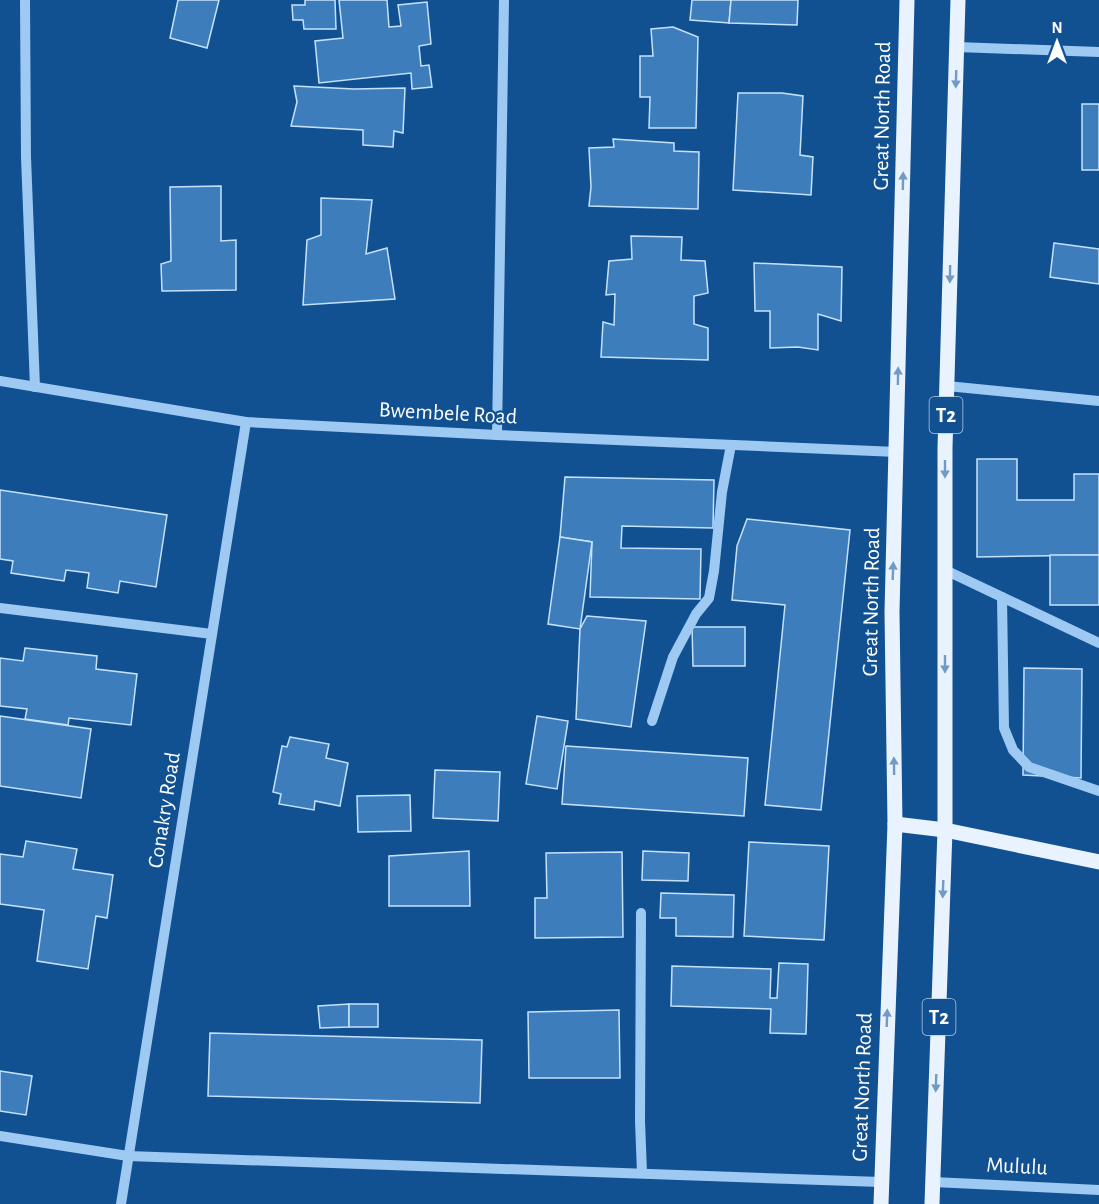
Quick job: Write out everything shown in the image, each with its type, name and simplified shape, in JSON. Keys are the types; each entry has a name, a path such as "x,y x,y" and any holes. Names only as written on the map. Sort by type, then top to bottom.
{"main road":[{"name":"Great North Road","path":"881,1204 895,824 892,612 907,0"},
{"name":"T2","path":"932,1204 945,830 947,386 958,0"},
{"path":"895,824 945,830 1099,862"}],"street":[{"path":"25,0 26,157 35,387"},
{"path":"497,435 504,0"},
{"path":"957,47 1099,52"},
{"name":"Bwembele Road","path":"0,381 246,422 897,452"},
{"path":"947,386 1099,401"},
{"name":"Conakry Road","path":"121,1204 246,422"},
{"path":"652,721 673,657 696,614 709,598 722,492 731,445"},
{"path":"945,570 1099,643"},
{"path":"1002,597 1004,728 1013,750 1029,767 1099,791"},
{"path":"0,608 212,634"},
{"path":"641,913 642,1173"},
{"path":"0,1136 128,1156 881,1182"},
{"name":"Mululu","path":"933,1182 1099,1190"}],"building":[{"path":"178,0 219,0 207,48 170,38"},
{"path":"305,0 335,0 336,29 304,29 303,20 293,20 292,5 305,5"},
{"path":"339,0 387,0 389,27 401,26 398,5 427,2 431,44 419,46 421,66 429,65 432,87 412,89 411,73 319,83 315,41 343,38"},
{"path":"692,0 731,0 729,23 690,20"},
{"path":"731,0 798,0 797,25 729,23"},
{"path":"673,27 698,37 696,128 649,128 650,97 640,97 640,56 653,56 651,29"},
{"path":"294,86 354,89 405,88 403,133 394,131 393,147 363,145 363,130 291,126 297,102"},
{"path":"738,93 782,93 803,96 800,155 813,157 811,195 733,190"},
{"path":"1082,104 1099,104 1099,170 1082,170"},
{"path":"613,139 674,143 674,151 699,152 698,209 589,206 591,187 589,148 614,147"},
{"path":"221,186 221,241 236,240 236,290 162,291 161,264 171,261 170,187"},
{"path":"321,198 372,200 366,254 387,248 395,299 303,305 307,240 321,235"},
{"path":"631,236 682,237 681,260 705,261 708,293 694,296 694,324 708,328 708,360 601,357 603,322 614,325 615,294 606,295 609,261 632,259"},
{"path":"1054,243 1099,249 1099,284 1050,277"},
{"path":"754,263 842,267 841,321 818,314 818,350 798,347 770,348 770,311 755,311"},
{"path":"977,459 1017,459 1017,500 1074,500 1074,474 1099,474 1099,555 977,557"},
{"path":"565,477 714,480 713,528 622,526 621,548 701,549 700,599 590,597 592,542 560,537"},
{"path":"0,490 167,515 156,587 120,581 118,593 87,588 89,573 66,570 64,581 11,573 13,561 0,559"},
{"path":"747,519 850,530 821,810 765,805 785,605 732,600 737,546"},
{"path":"560,537 592,542 580,629 548,624"},
{"path":"1050,555 1099,555 1099,605 1050,605"},
{"path":"587,616 646,621 631,727 576,719 580,629"},
{"path":"692,627 745,627 745,666 693,666"},
{"path":"25,648 97,656 96,669 137,674 131,725 69,718 68,725 25,719 27,709 0,706 0,658 23,661"},
{"path":"1024,668 1082,669 1081,778 1023,775"},
{"path":"0,716 91,729 81,798 0,786"},
{"path":"537,716 568,721 557,789 526,784"},
{"path":"290,737 329,744 326,758 348,763 340,806 315,801 314,810 279,804 281,794 273,792 282,746 287,747"},
{"path":"566,746 748,758 744,816 562,804"},
{"path":"435,770 500,772 498,821 433,818"},
{"path":"410,795 411,831 358,832 357,796"},
{"path":"26,841 77,849 73,869 113,875 107,918 96,916 88,969 37,961 44,910 0,904 0,854 23,857"},
{"path":"749,842 829,846 824,940 744,936"},
{"path":"469,851 470,906 389,906 389,856"},
{"path":"643,851 689,853 688,881 642,880"},
{"path":"622,852 623,937 535,938 535,898 547,898 546,853"},
{"path":"661,893 734,895 733,937 676,936 676,918 660,918"},
{"path":"779,963 808,964 806,1034 770,1033 771,1009 671,1006 672,966 771,969 770,998 777,998"},
{"path":"349,1004 349,1027 320,1028 318,1006"},
{"path":"349,1004 378,1004 378,1027 349,1027"},
{"path":"619,1010 620,1078 529,1078 528,1012"},
{"path":"210,1033 482,1040 480,1103 208,1096"},
{"path":"0,1071 32,1076 26,1115 0,1111"}]}
